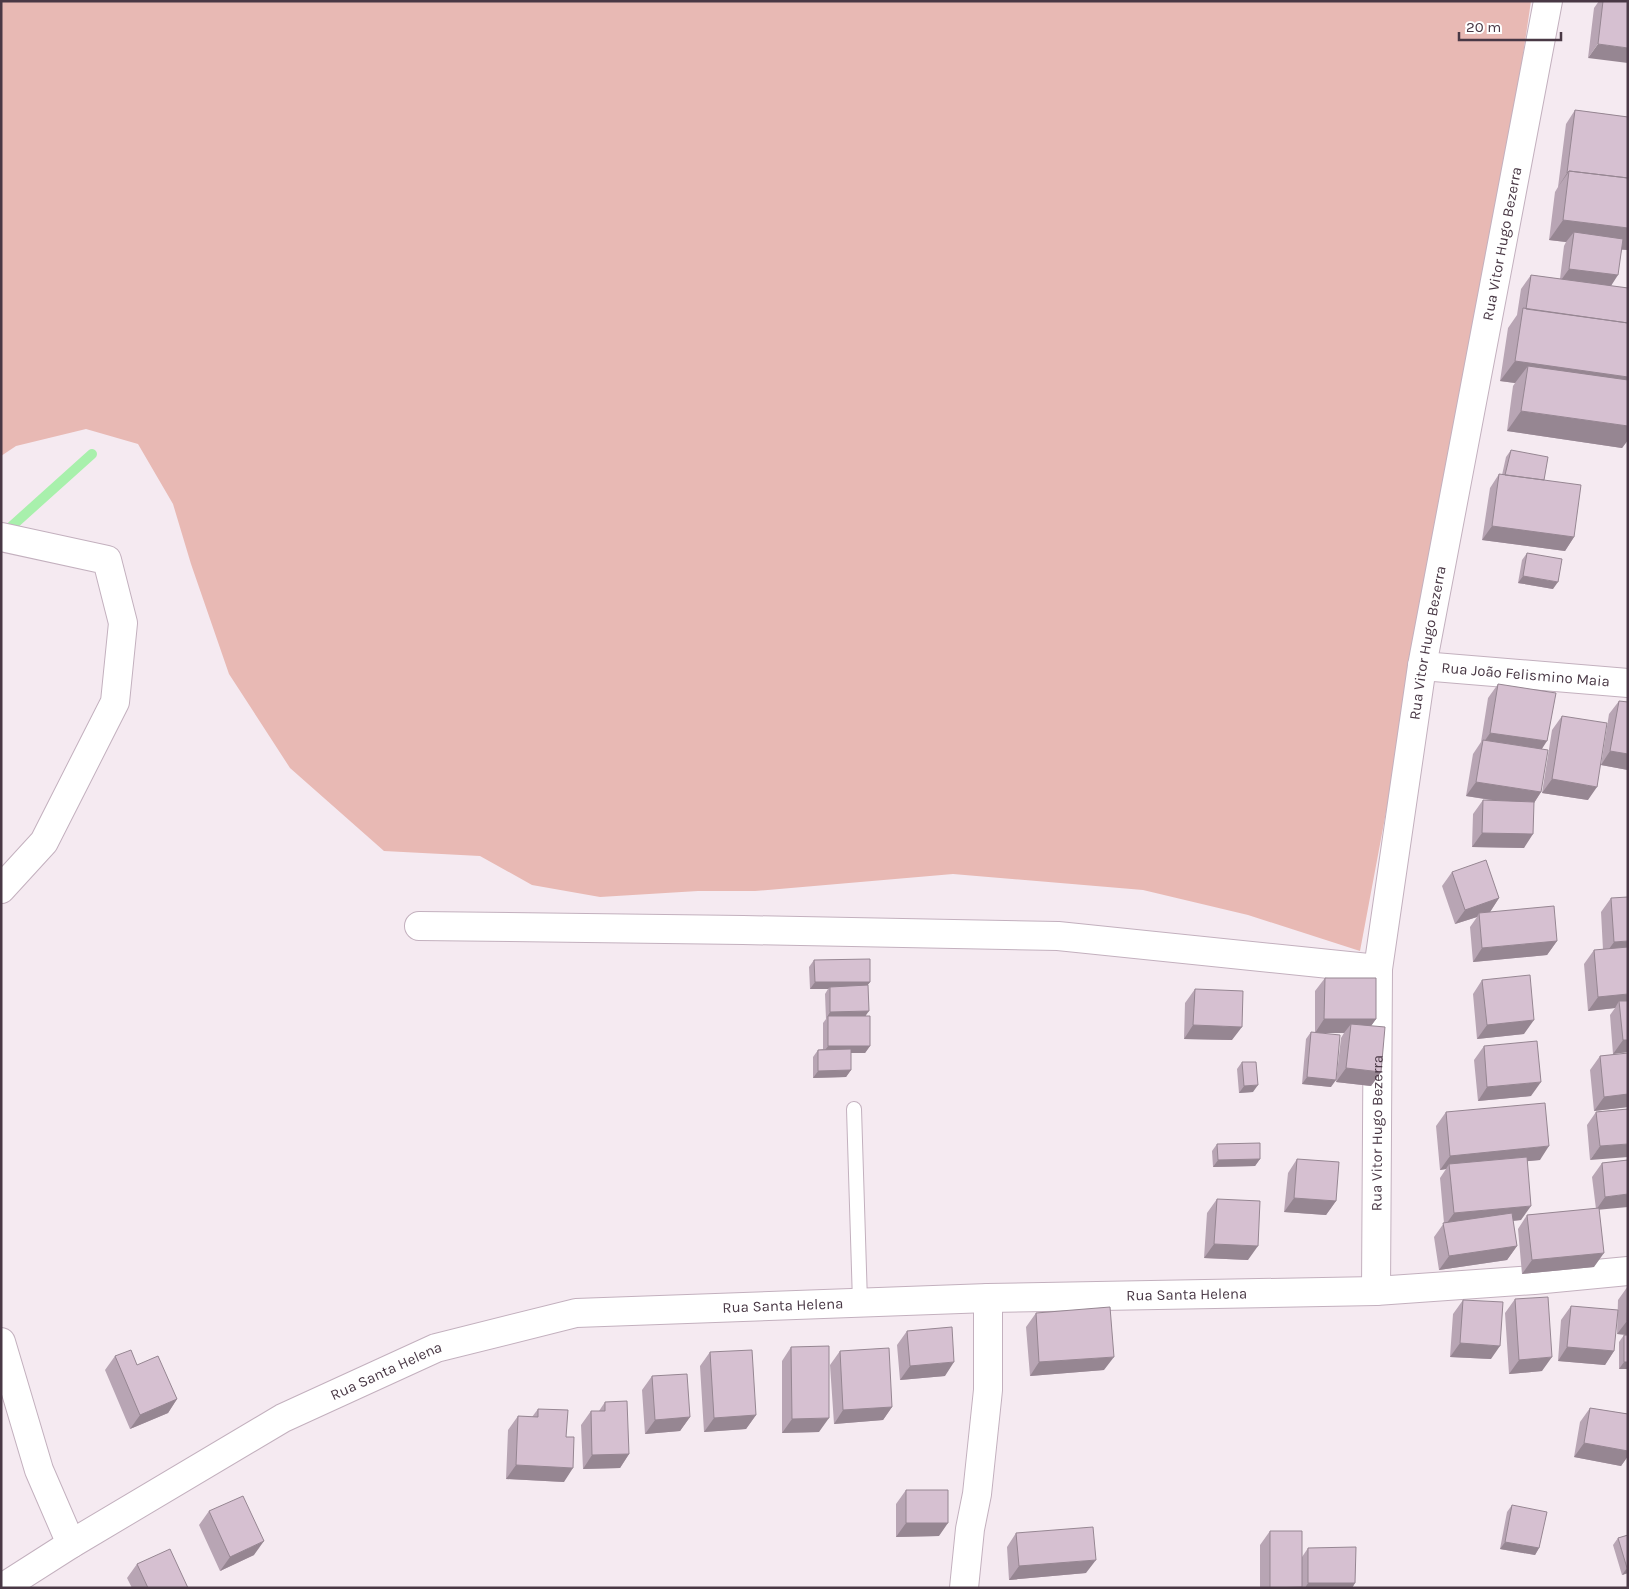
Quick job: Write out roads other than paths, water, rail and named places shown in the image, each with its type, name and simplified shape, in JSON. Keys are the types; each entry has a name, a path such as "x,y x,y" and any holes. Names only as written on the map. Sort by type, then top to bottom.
{"street":[{"name":"Rua Vitor Hugo Bezerra","path":"1376,1291 1378,969 1422,666 1548,1"},
{"path":"1,537 107,560 123,623 115,702 44,842 1,889"},
{"name":"Rua João Felismino Maia","path":"1422,666 1628,683"},
{"path":"419,926 1058,936 1378,969"},
{"name":"Rua Santa Helena","path":"3,1587 71,1544 283,1418 436,1348 576,1313 988,1298 1376,1291 1534,1280 1628,1271"},
{"path":"964,1588 970,1530 977,1494 988,1390 988,1298"},
{"path":"1,1342 39,1470 71,1544"}],"lane":[{"path":"854,1109 860,1302"}],"waterway":[{"path":"3,534 92,454"}]}
